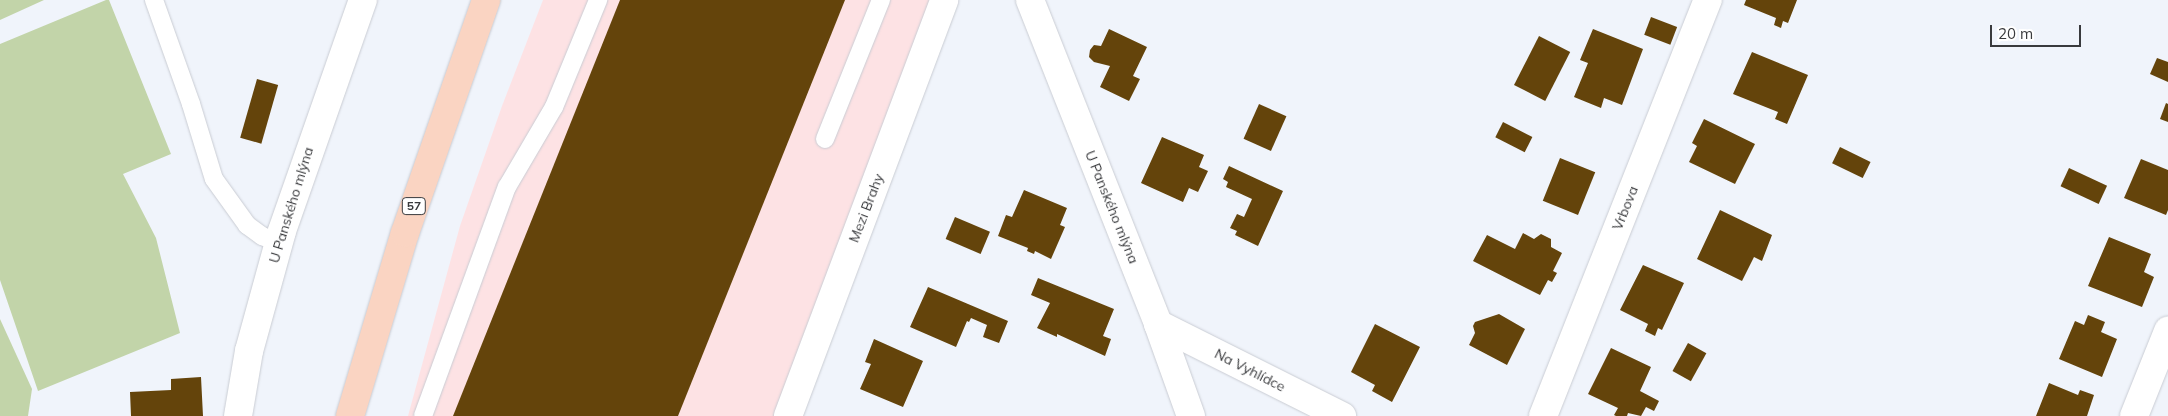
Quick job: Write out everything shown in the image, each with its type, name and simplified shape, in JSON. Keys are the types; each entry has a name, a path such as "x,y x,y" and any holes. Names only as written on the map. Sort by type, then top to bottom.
{"main road":[{"name":"57","path":"350,416 408,224 486,0"}],"street":[{"name":"U Panského mlýna","path":"238,416 249,351 279,243 310,145 363,0"},
{"name":"Mezi Brahy","path":"788,416 944,0"},
{"name":"U Panského mlýna","path":"1030,0 1158,324 1191,416"},
{"name":"Vrbova","path":"1543,416 1708,0"},
{"name":"Na Vyhlídce","path":"1158,324 1342,416"},
{"path":"2134,416 2168,330"}],"lane":[{"path":"154,0 191,104 214,178 247,225 262,236 279,243"},
{"path":"423,416 507,187 554,107 598,0"},
{"path":"825,139 881,0"}],"shaded area":[{"path":"543,0 933,0 778,416 408,416 460,226 502,106"}],"green space":[{"path":"0,0 44,0 0,20"},
{"path":"109,0 171,154 123,174 156,238 180,333 38,391 0,280 0,44"},
{"path":"0,319 32,389 28,416 0,416"}],"building":[{"path":"620,0 845,0 678,416 453,416"},
{"path":"1746,0 1797,0 1788,23 1783,21 1781,28 1774,25 1776,18 1744,5"},
{"path":"1651,17 1677,27 1670,45 1644,35"},
{"path":"1109,29 1147,47 1133,76 1140,79 1129,101 1100,87 1110,66 1094,62 1089,57 1090,50 1094,45 1101,46"},
{"path":"1593,29 1643,49 1622,105 1604,98 1601,108 1574,97 1588,63 1580,60"},
{"path":"1539,36 1570,52 1545,101 1514,85"},
{"path":"1752,52 1808,75 1787,124 1775,119 1778,112 1733,94"},
{"path":"2157,58 2168,62 2168,82 2150,74"},
{"path":"257,79 278,85 261,144 240,138"},
{"path":"2166,103 2168,104 2168,122 2160,119"},
{"path":"1259,104 1286,116 1271,151 1244,139"},
{"path":"1704,119 1755,144 1735,184 1689,162 1697,146 1692,143"},
{"path":"1503,122 1532,137 1525,152 1495,137"},
{"path":"1162,137 1204,155 1199,167 1208,171 1198,192 1189,188 1183,202 1141,183"},
{"path":"1840,147 1871,162 1863,178 1832,163"},
{"path":"1560,158 1595,172 1578,215 1543,201"},
{"path":"2141,159 2168,170 2168,210 2166,215 2124,198"},
{"path":"1229,166 1283,191 1258,246 1235,235 1237,231 1230,228 1237,214 1244,217 1252,199 1226,187 1228,182 1223,179"},
{"path":"2069,168 2107,186 2099,204 2061,186"},
{"path":"1024,190 1067,208 1060,225 1065,227 1051,259 1035,251 1034,254 1027,251 1028,248 998,236 1006,215 1012,217"},
{"path":"1720,210 1772,235 1762,261 1754,257 1742,281 1697,259"},
{"path":"955,217 990,232 981,254 946,239"},
{"path":"1523,233 1534,239 1541,234 1551,239 1551,247 1562,253 1553,271 1557,273 1552,282 1548,280 1540,295 1473,261 1487,235 1515,249"},
{"path":"2109,237 2151,254 2144,272 2154,277 2142,307 2088,286"},
{"path":"1643,265 1684,283 1662,330 1658,328 1655,336 1645,331 1648,324 1620,310"},
{"path":"1038,278 1114,309 1103,336 1111,339 1105,356 1057,334 1057,337 1037,328 1050,303 1031,295"},
{"path":"928,287 1008,321 999,343 983,337 987,325 971,318 969,322 967,321 956,347 910,327"},
{"path":"1499,314 1525,329 1507,365 1469,345 1475,333 1473,326 1475,322"},
{"path":"2088,315 2105,322 2101,332 2117,339 2102,377 2059,359 2075,321 2084,325"},
{"path":"1375,324 1420,347 1392,402 1372,391 1375,385 1351,372"},
{"path":"874,339 923,361 903,407 860,389 871,364 865,362"},
{"path":"1688,343 1706,353 1691,381 1672,371"},
{"path":"1611,348 1651,367 1640,391 1659,401 1654,411 1646,407 1641,416 1628,413 1627,416 1616,416 1614,415 1618,408 1588,394"},
{"path":"201,377 203,416 131,416 130,392 171,390 171,379"},
{"path":"2049,383 2078,395 2080,390 2094,395 2087,416 2036,416"}]}
